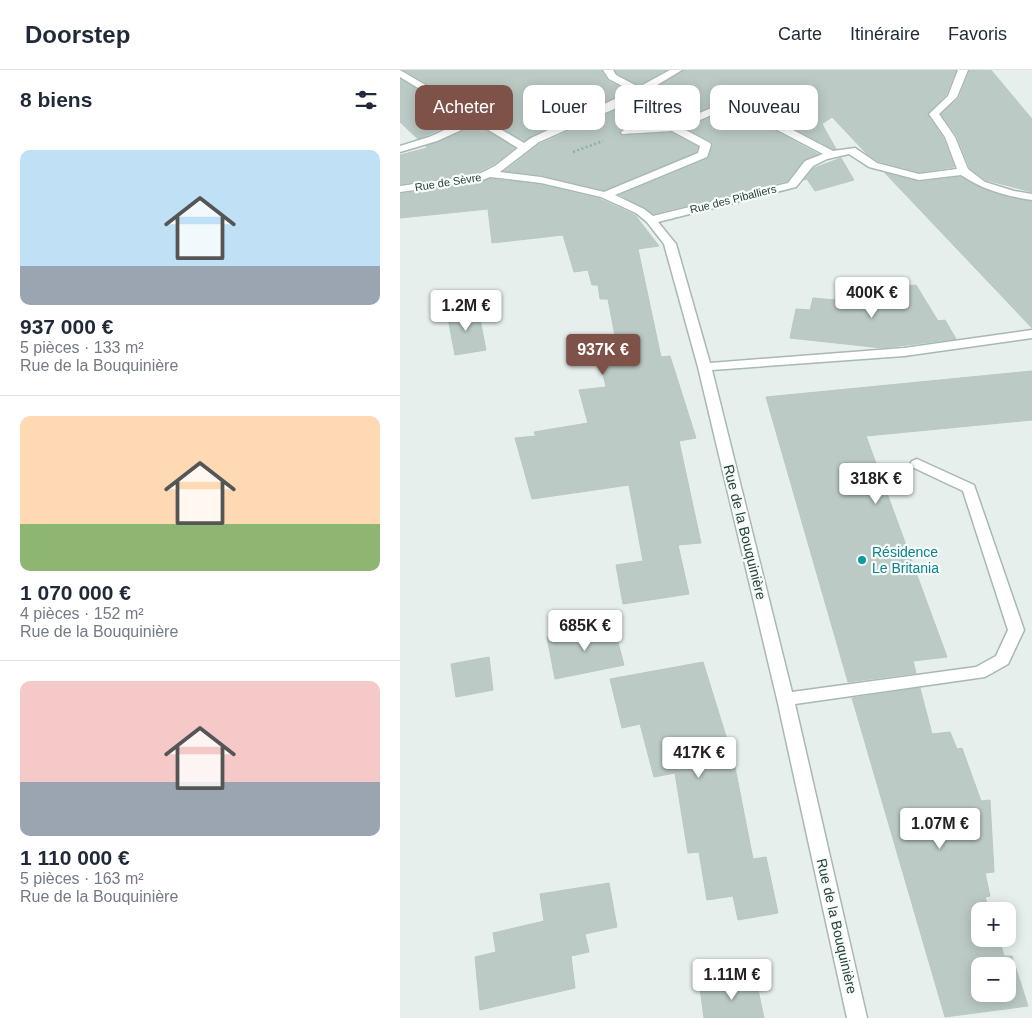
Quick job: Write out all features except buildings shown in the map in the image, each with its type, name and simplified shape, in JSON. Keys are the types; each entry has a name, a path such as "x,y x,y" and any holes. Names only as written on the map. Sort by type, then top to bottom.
{"street":[{"path":"608,70 612,77 627,85"},
{"name":"Rue de Sèvre","path":"650,85 677,70"},
{"path":"963,70 952,97 934,114 950,137 963,171 981,184 1012,194 1032,197"},
{"path":"401,71 423,85"},
{"name":"Rue de Sèvre","path":"400,189 472,180 489,174 535,140 615,105"},
{"name":"Rue des Piballiers","path":"700,116 716,109 748,122 768,121 833,154"},
{"path":"400,150 453,130"},
{"path":"496,130 525,148"},
{"name":"Rue des Piballiers","path":"626,132 650,130"},
{"path":"605,195 703,155 706,145 678,130"},
{"name":"Rue des Piballiers","path":"651,220 792,185 798,171 810,161 851,150 873,166 919,177 963,171"},
{"name":"Rue de la Bouquinière","path":"489,174 541,180 605,195 640,211 651,220 670,244 705,367 786,699 857,1018"},
{"path":"705,367 904,352 1032,334"},
{"path":"786,699 979,673 1002,660 1016,630 969,488 917,464"}],"place":[{"name":"Résidence Le Britania","path":"862,560"}]}
